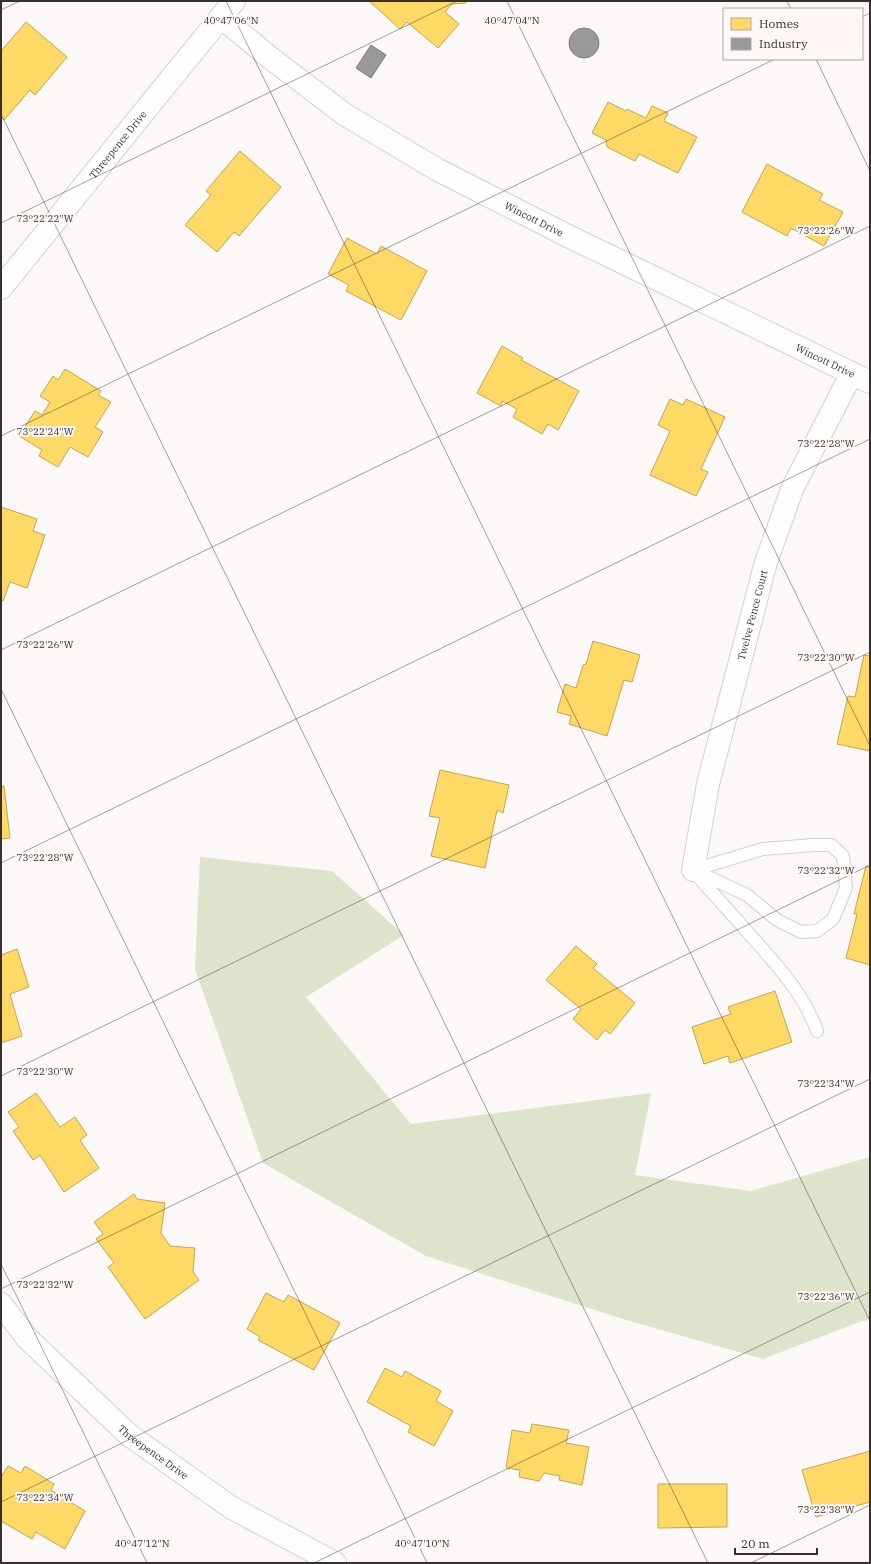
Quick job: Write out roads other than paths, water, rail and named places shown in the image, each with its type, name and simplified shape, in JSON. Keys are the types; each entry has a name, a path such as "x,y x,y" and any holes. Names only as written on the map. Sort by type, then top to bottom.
{"street":[{"name":"Threepence Drive","path":"1,288 228,9"},
{"name":"Wincott Drive","path":"228,9 268,56 344,114 438,170 570,237 861,377"},
{"name":"Twelve Pence Court","path":"693,870 708,784 766,562 793,487 861,377"},
{"name":"Threepence Drive","path":"1,1304 27,1338 129,1435 232,1508 335,1563"}],"lane":[{"path":"831,845 843,856 846,888 833,919 817,931 801,932 777,920 747,895 693,870 763,849 790,846 831,845"},
{"path":"693,870 797,990 812,1018 817,1031"}]}
